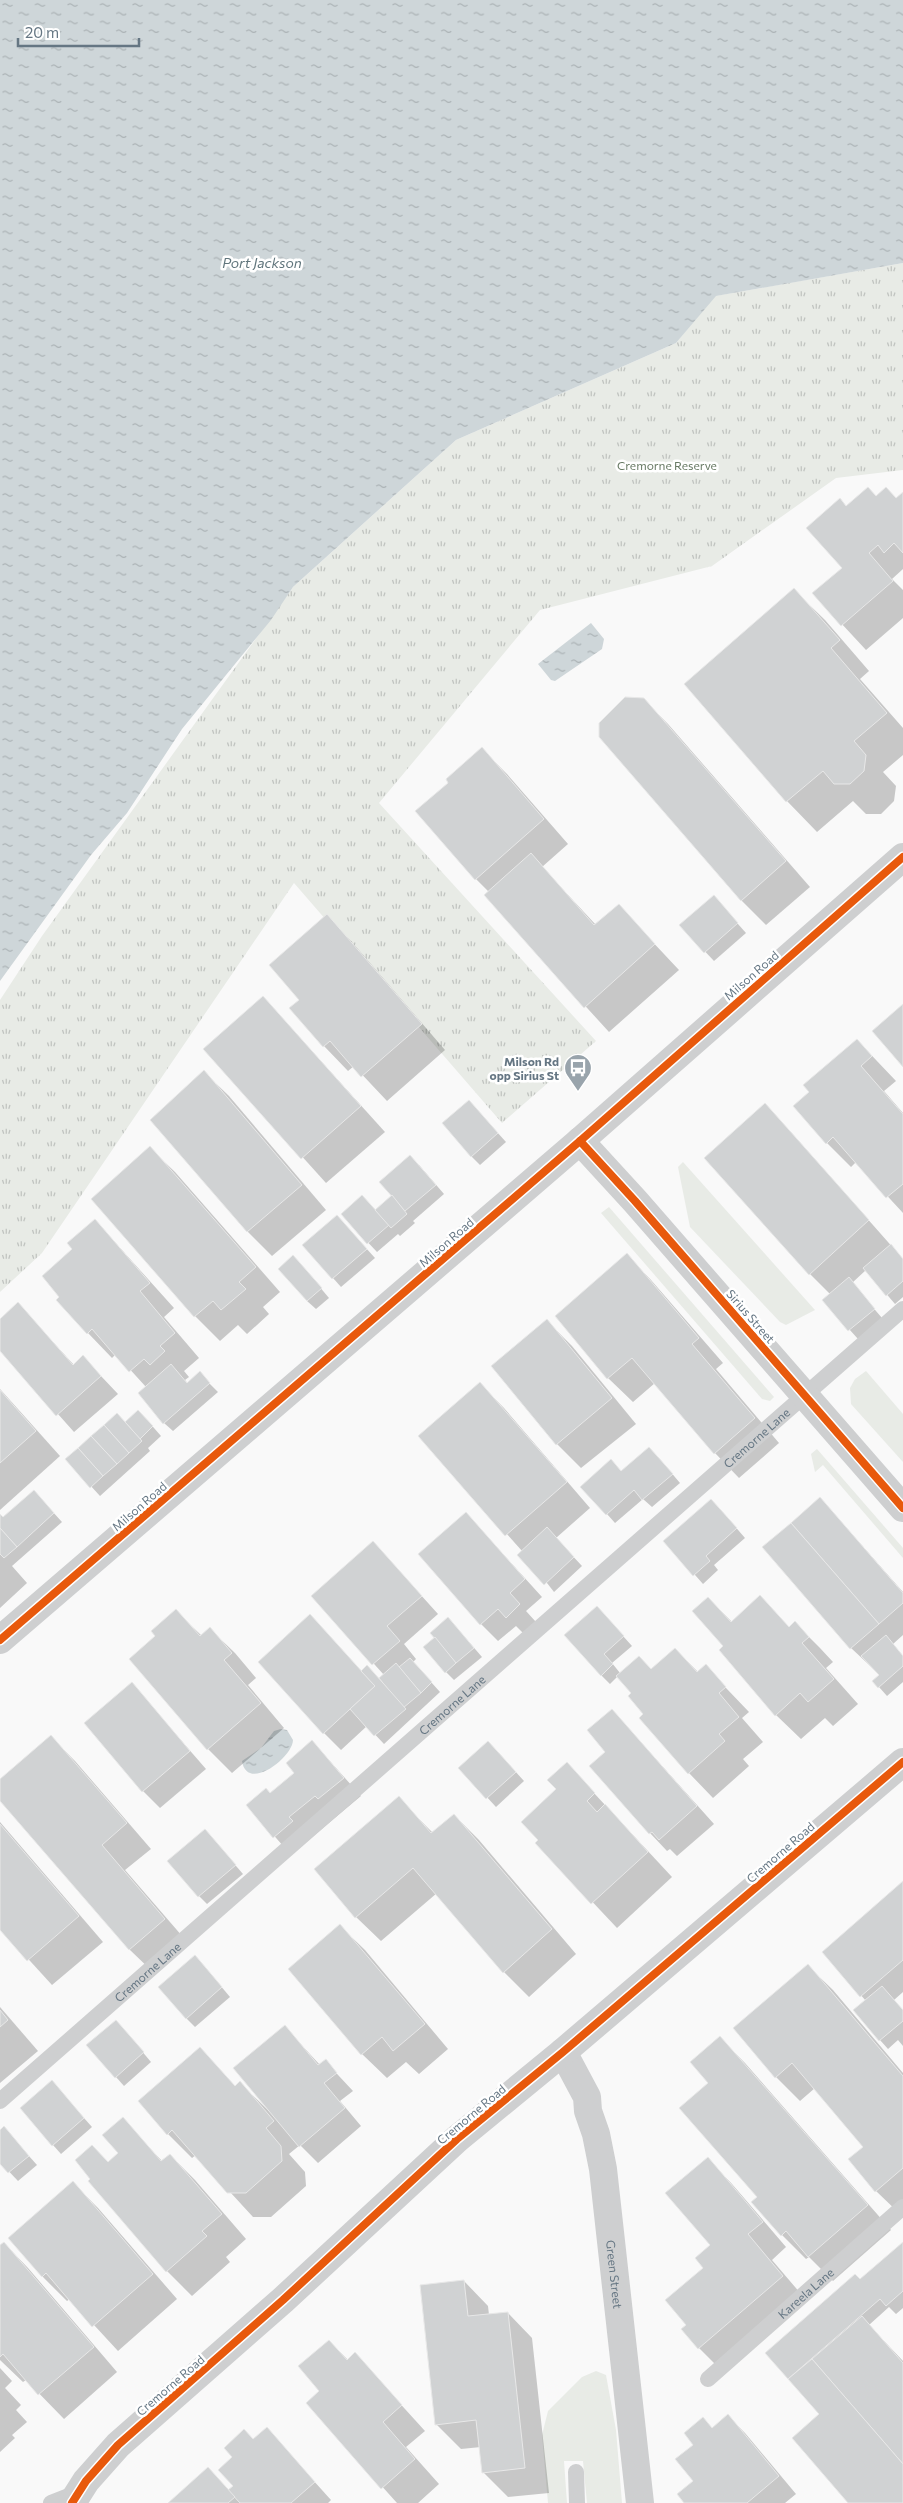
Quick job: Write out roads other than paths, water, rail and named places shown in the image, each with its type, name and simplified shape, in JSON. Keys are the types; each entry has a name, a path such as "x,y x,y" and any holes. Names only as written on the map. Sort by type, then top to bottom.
{"street":[{"name":"Milson Road","path":"0,1640 580,1141 903,857"},
{"name":"Sirius Street","path":"580,1141 636,1201 903,1508"},
{"name":"Cremorne Road","path":"75,2498 118,2446 283,2300 457,2139 563,2052 903,1762"},
{"name":"Green Street","path":"563,2052 587,2097 588,2111 596,2134 603,2169 640,2503"}],"lane":[{"name":"Cremorne Lane","path":"0,2101 903,1309"},
{"name":"Kareela Lane","path":"708,2379 903,2207"},
{"path":"576,2472 577,2503"},
{"path":"51,2503 75,2498"}],"water":[{"name":"Port Jackson","path":"0,0 903,0 903,263 716,296 676,343 456,440 293,587 271,620 182,729 127,813 91,855 0,981"},
{"path":"591,623 604,639 602,649 555,681 551,680 538,664"},
{"path":"287,1730 293,1740 286,1755 278,1763 260,1773 252,1774 246,1770 242,1761 261,1748 274,1731"}],"place":[{"name":"Milson Rd opp Sirius St","path":"578,1092"}],"park label":[{"name":"Cremorne Reserve","path":"667,465"}]}
